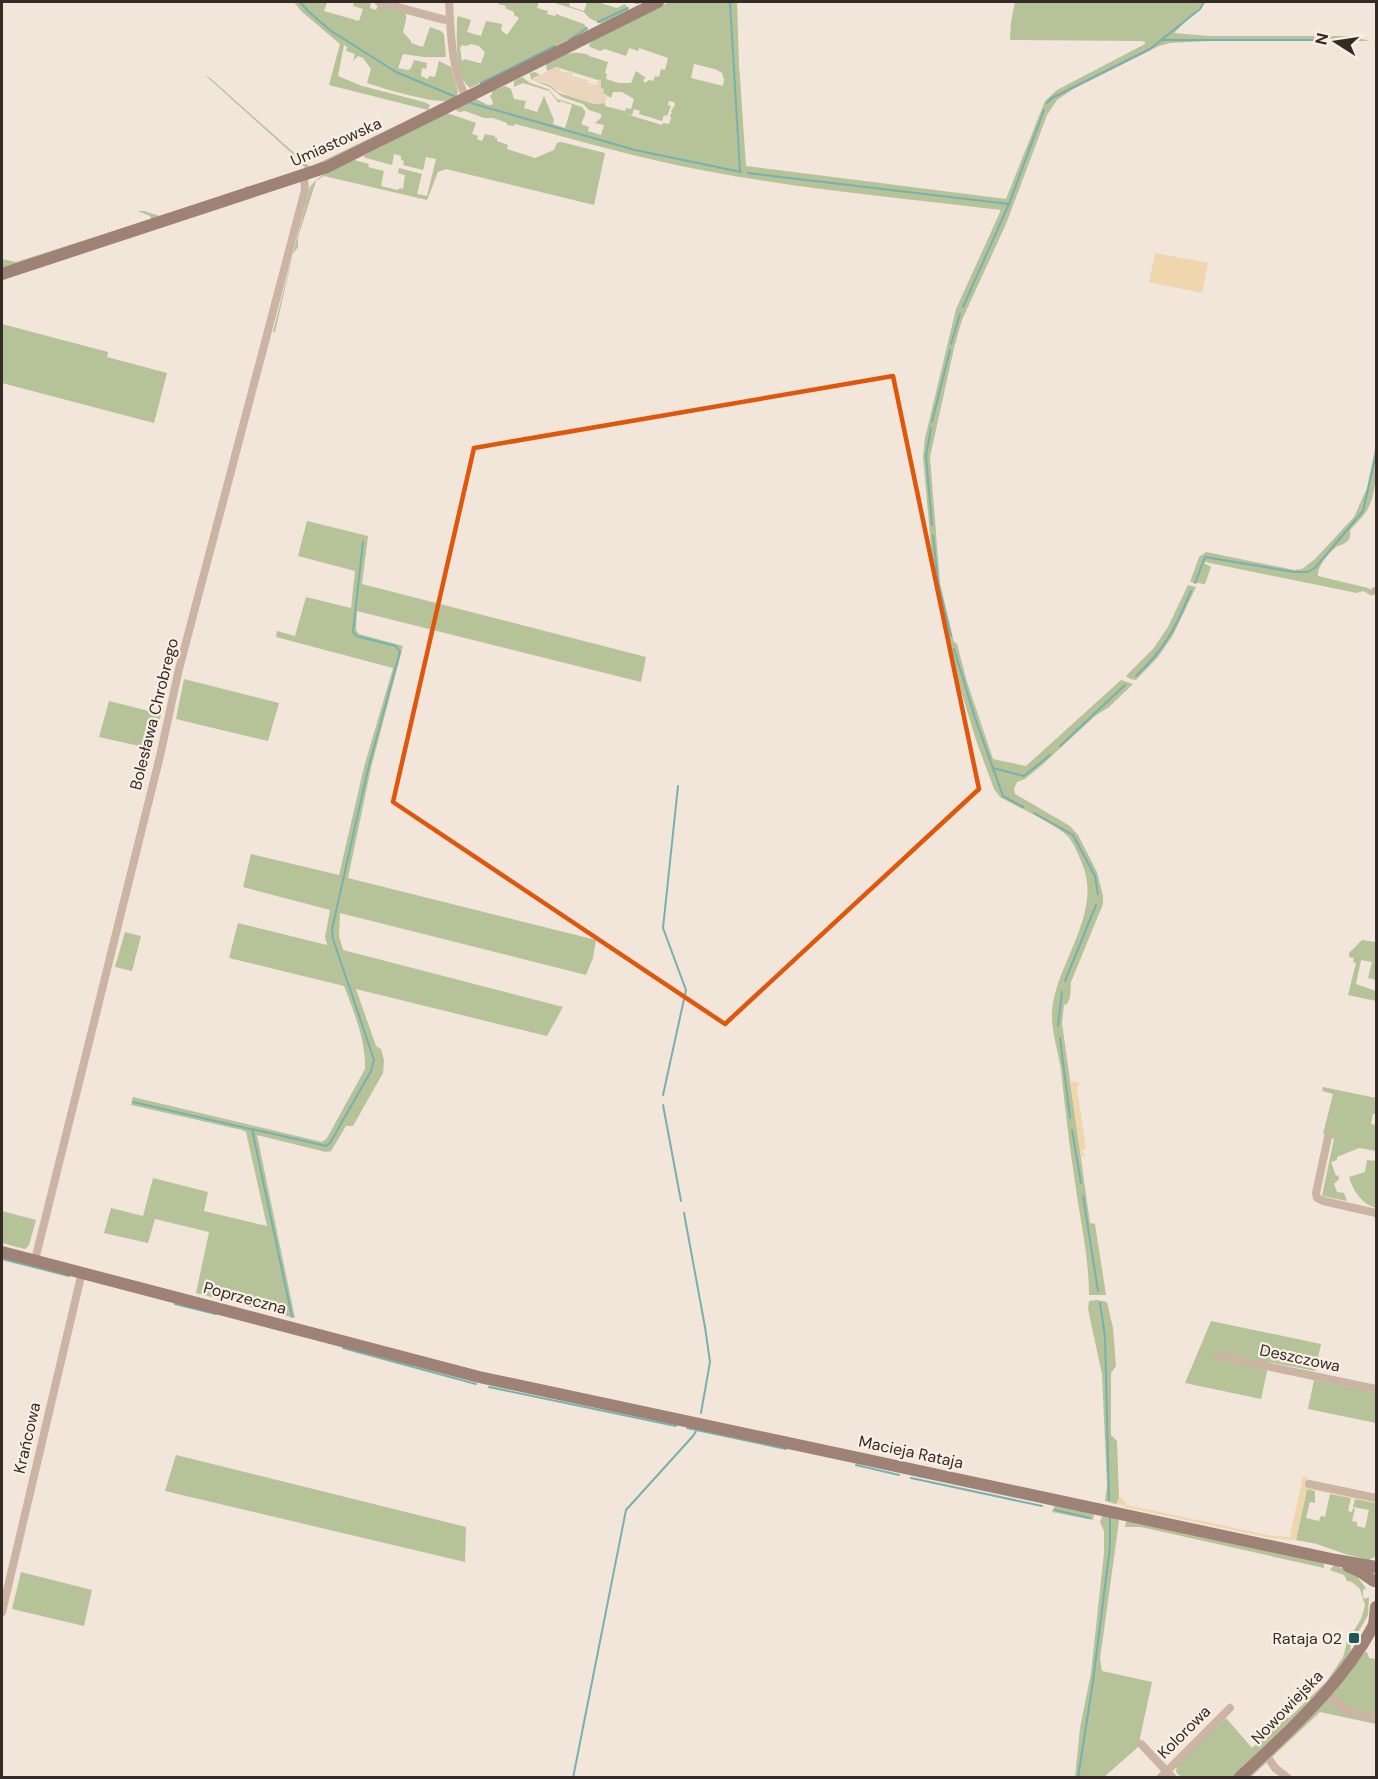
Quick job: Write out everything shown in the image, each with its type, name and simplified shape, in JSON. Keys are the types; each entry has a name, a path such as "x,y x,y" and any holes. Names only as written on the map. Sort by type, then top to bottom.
{"street":[{"path":"379,2 450,21"},
{"path":"449,2 455,68 466,98"},
{"name":"Umiastowska","path":"7,273 327,167 658,2"},
{"name":"Bolesława Chrobrego","path":"35,1260 160,756 179,669 304,190 304,176"},
{"path":"1328,1137 1316,1193 1317,1198 1377,1213"},
{"name":"Poprzeczna","path":"2,1252 479,1377"},
{"name":"Krańcowa","path":"2,1612 82,1272"},
{"name":"Deszczowa","path":"1218,1356 1377,1389"},
{"name":"Macieja Rataja","path":"479,1377 1336,1560 1376,1577"},
{"path":"1308,1484 1377,1498"},
{"name":"Nowowiejska","path":"1239,1778 1326,1693 1362,1648 1375,1624 1377,1607"},
{"path":"1326,1693 1349,1712 1377,1718"},
{"name":"Kolorowa","path":"1166,1775 1230,1707"},
{"path":"1141,1744 1166,1775"},
{"path":"1265,1753 1275,1768 1288,1778"}],"highlighted area":[{"path":"893,376 979,789 725,1024 393,802 474,448"}],"green space":[{"path":"294,2 327,2 324,11 359,21 363,9 353,6 354,2 371,2 370,8 376,10 379,3 444,23 406,14 403,32 411,43 423,47 430,27 441,31 444,34 446,57 403,54 398,68 408,70 414,60 427,63 426,69 422,68 421,76 428,79 429,76 435,77 439,61 451,67 458,92 457,97 453,100 436,101 367,83 371,69 363,58 358,56 353,61 355,54 346,51 347,47 344,45 338,76 362,86 430,105 428,110 329,85 340,44 301,11"},
{"path":"499,2 539,2 537,8 548,11 547,14 555,16 556,14 584,24 588,30 470,88 461,74 459,65 458,16 471,20 467,32 481,36 486,21 502,24 501,30 507,35 519,18 514,15 514,12 505,8 506,6 498,4","holes":["462,45 479,46 485,52 481,63 465,59 462,61 460,48"]},
{"path":"556,2 570,2 569,6 584,11 587,2 597,2 617,8 625,4 629,10 602,24 589,18 584,12"},
{"path":"669,2 737,2 746,166 1006,199 1045,101 1057,90 1145,44 1142,41 1010,40 1015,2 1205,2 1174,33 1209,36 1352,36 1369,41 1170,43 1159,46 1073,89 1057,100 1047,115 1006,224 962,320 930,457 940,583 954,642 957,644 967,682 993,759 1026,766 1121,680 1133,684 1042,765 1025,779 1017,782 1014,789 1015,794 1070,826 1078,835 1097,872 1103,896 1103,904 1071,982 1070,998 1064,1005 1062,1023 1090,1223 1095,1224 1106,1295 1089,1295 1086,1253 1052,1018 1055,994 1086,907 1085,872 1070,839 1065,834 1000,797 994,789 958,681 934,580 923,457 925,438 956,309 1001,210 738,177 677,165 515,124 514,126 507,125 493,118 484,118 456,110 456,107 474,98 492,105 490,96 492,91 505,86 511,89 514,99 526,101 524,108 537,112 544,96 554,120 553,124 565,128 572,105 560,101 559,103 549,91 523,83 514,87 514,81 522,77 530,83 548,89 557,99 582,107 585,115 581,124 589,127 588,131 601,135 604,125 595,123 601,118 601,114 589,110 583,104 562,97 550,87 533,80 550,85 559,93 594,104 605,103 605,106 625,111 626,108 631,109 634,99 622,92 613,92 611,98 603,93 601,81 556,67 547,71 546,64 566,54 583,53 608,62 606,79 619,83 631,83 636,71 646,78 643,80 645,83 649,80 653,81 655,76 659,77 661,69 665,70 668,58 639,48 638,51 629,48 626,56 605,49 600,51 589,45 594,39","holes":["694,64 722,73 723,86 691,78","669,101 674,102 675,105 671,111 669,124 663,123 662,125 626,114 632,115 634,109 640,111 639,114 662,121 671,106 668,105"]},
{"path":"535,72 540,75 531,79 530,73"},
{"path":"205,75 310,167 406,121 314,168 2,270 2,259 16,262 151,219 150,216 138,211 160,216 245,189 246,186 252,187 306,169 296,157"},
{"path":"447,113 476,123 472,134 478,136 477,139 482,141 485,134 495,136 497,141 508,145 507,149 535,158 554,150 557,143 561,142 605,153 594,205 446,169 438,172 427,200 324,176 316,181 298,237 298,247 293,254 275,332 273,332 310,187 314,182 325,174 354,160 384,171 381,186 398,190 403,189 405,175 398,173 399,168 422,174 417,194 427,196 436,159 426,157 423,170 403,165 404,161 401,160 401,156 394,154 392,165 363,156"},
{"path":"2,324 108,352 107,357 167,373 154,423 2,383"},
{"path":"1376,444 1376,479 1370,505 1350,530 1348,541 1330,553 1318,572 1318,576 1368,588 1374,592 1372,596 1363,591 1357,593 1205,562 1211,567 1205,584 1190,582 1199,557 1206,552 1294,570 1302,569 1315,559 1354,517 1367,488"},
{"path":"307,521 368,536 362,584 646,657 641,682 357,611 356,630 359,634 403,646 371,768 348,878 596,940 593,958 586,975 340,913 339,936 343,950 563,1007 547,1036 356,989 376,1046 381,1049 384,1060 383,1073 353,1126 346,1126 331,1151 326,1152 257,1135 295,1318 196,1293 209,1232 155,1219 148,1243 104,1233 111,1208 143,1216 153,1178 208,1192 204,1211 267,1226 246,1132 131,1105 133,1097 322,1142 327,1138 365,1069 361,1037 344,986 229,958 238,923 327,945 325,937 330,910 243,887 251,854 339,875 364,767 393,668 276,637 277,631 295,636 306,597 351,608 355,571 298,556"},
{"path":"1188,585 1196,587 1173,635 1158,657 1136,680 1130,679 1126,676 1153,649 1168,627"},
{"path":"184,679 279,703 268,741 176,719"},
{"path":"109,701 161,714 153,749 99,737"},
{"path":"125,932 141,936 132,971 115,967"},
{"path":"1362,940 1376,942 1376,980 1368,978 1372,962 1361,960 1356,984 1376,991 1376,1001 1348,995 1356,963 1353,962 1354,958 1349,957 1349,953"},
{"path":"1323,1087 1376,1098 1376,1114 1373,1114 1371,1124 1376,1125 1376,1151 1359,1148 1331,1162 1339,1179 1334,1184 1337,1192 1344,1193 1347,1201 1322,1196 1334,1139 1323,1134 1333,1094 1322,1091"},
{"path":"1367,1160 1376,1161 1376,1208 1359,1196 1349,1177 1365,1172"},
{"path":"2,1211 36,1220 29,1245 25,1249 2,1243"},
{"path":"1089,1301 1107,1302 1113,1328 1116,1366 1111,1373 1111,1435 1117,1441 1119,1498 1116,1504 1105,1501 1107,1486 1102,1374 1088,1309"},
{"path":"1211,1321 1321,1344 1315,1371 1269,1362 1261,1399 1185,1383"},
{"path":"1314,1380 1376,1393 1376,1423 1308,1409"},
{"path":"176,1455 466,1527 465,1562 165,1491"},
{"path":"1307,1489 1315,1491 1315,1503 1310,1502 1306,1518 1319,1521 1321,1516 1325,1517 1330,1494 1351,1498 1348,1511 1352,1512 1353,1508 1355,1509 1352,1521 1357,1522 1357,1526 1365,1528 1369,1510 1353,1507 1355,1499 1376,1503 1376,1556 1369,1560 1296,1540"},
{"path":"1055,1505 1091,1512 1094,1515 1093,1520 1052,1512"},
{"path":"1103,1514 1117,1518 1119,1521 1100,1659 1102,1671 1152,1682 1138,1747 1104,1777 1075,1778 1080,1728 1091,1673 1104,1553 1104,1531 1100,1522"},
{"path":"1129,1520 1324,1563 1324,1568 1141,1527 1125,1527"},
{"path":"1334,1565 1358,1575 1366,1588 1363,1590 1363,1597 1365,1599 1369,1597 1368,1615 1350,1647 1347,1660 1319,1693 1232,1777 1181,1777 1176,1772 1177,1764 1226,1718 1252,1748 1284,1717 1289,1718 1327,1681 1343,1657 1347,1642 1361,1619 1365,1605 1360,1589 1347,1581 1344,1575 1330,1570"},
{"path":"21,1572 92,1590 84,1626 12,1609"},
{"path":"1365,1652 1369,1658 1376,1659 1376,1724 1320,1712 1251,1777 1246,1778 1330,1696"}],"sand":[{"path":"1155,253 1208,263 1202,293 1149,282"},
{"path":"1070,1081 1080,1083 1077,1088 1086,1149 1082,1150 1085,1156 1081,1157"},
{"path":"1303,1476 1310,1481 1376,1494 1376,1503 1307,1489 1296,1540 1271,1538 1116,1504 1121,1497 1127,1505 1272,1536 1290,1537"}],"shaded area":[{"path":"556,67 561,68 560,71 573,72 572,76 588,80 588,83 596,85 598,79 601,81 603,93 607,96 605,103 594,104 569,96 551,84 533,80"}],"waterway":[{"path":"300,2 331,31 396,72 456,97"},
{"path":"636,3 640,2"},
{"path":"730,2 740,171"},
{"path":"1047,103 1052,98 1150,49 1200,9 1204,2"},
{"path":"598,22 628,8"},
{"path":"569,40 587,28"},
{"path":"1161,40 1354,40"},
{"path":"481,83 555,46"},
{"path":"471,103 635,150 741,172"},
{"path":"963,307 1009,204 1044,110"},
{"path":"748,173 1009,204"},
{"path":"951,344 960,314"},
{"path":"932,422 950,350"},
{"path":"931,428 926,456 932,525"},
{"path":"1195,583 1205,557 1294,572 1308,572 1315,568 1363,511 1376,454"},
{"path":"933,535 938,582 951,636"},
{"path":"292,1317 252,1129 326,1146 330,1143 371,1071 374,1060 333,939 332,929 368,769 400,652 396,646 356,636 353,632 363,542"},
{"path":"1136,676 1169,637 1191,591"},
{"path":"954,649 975,718 1003,796 1023,807"},
{"path":"1060,746 1125,685"},
{"path":"993,768 1024,776 1050,755"},
{"path":"663,1095 686,990 663,928 678,786"},
{"path":"1034,813 1073,835 1095,876 1098,894"},
{"path":"1065,981 1096,905"},
{"path":"1058,1026 1062,992"},
{"path":"1060,1038 1070,1118"},
{"path":"133,1102 250,1129"},
{"path":"663,1105 681,1201"},
{"path":"1072,1130 1081,1183"},
{"path":"1083,1196 1098,1291"},
{"path":"684,1213 710,1362 701,1413"},
{"path":"2,1259 69,1276"},
{"path":"1100,1303 1105,1337 1109,1500"},
{"path":"175,1304 216,1314"},
{"path":"343,1348 476,1384"},
{"path":"489,1387 676,1426"},
{"path":"687,1428 786,1449"},
{"path":"573,1778 626,1510 696,1431"},
{"path":"856,1465 899,1475"},
{"path":"911,1478 1042,1506"},
{"path":"1055,1510 1090,1518"},
{"path":"1078,1778 1110,1547 1110,1517"}],"place":[{"name":"Rataja 02","path":"1354,1638"}]}
